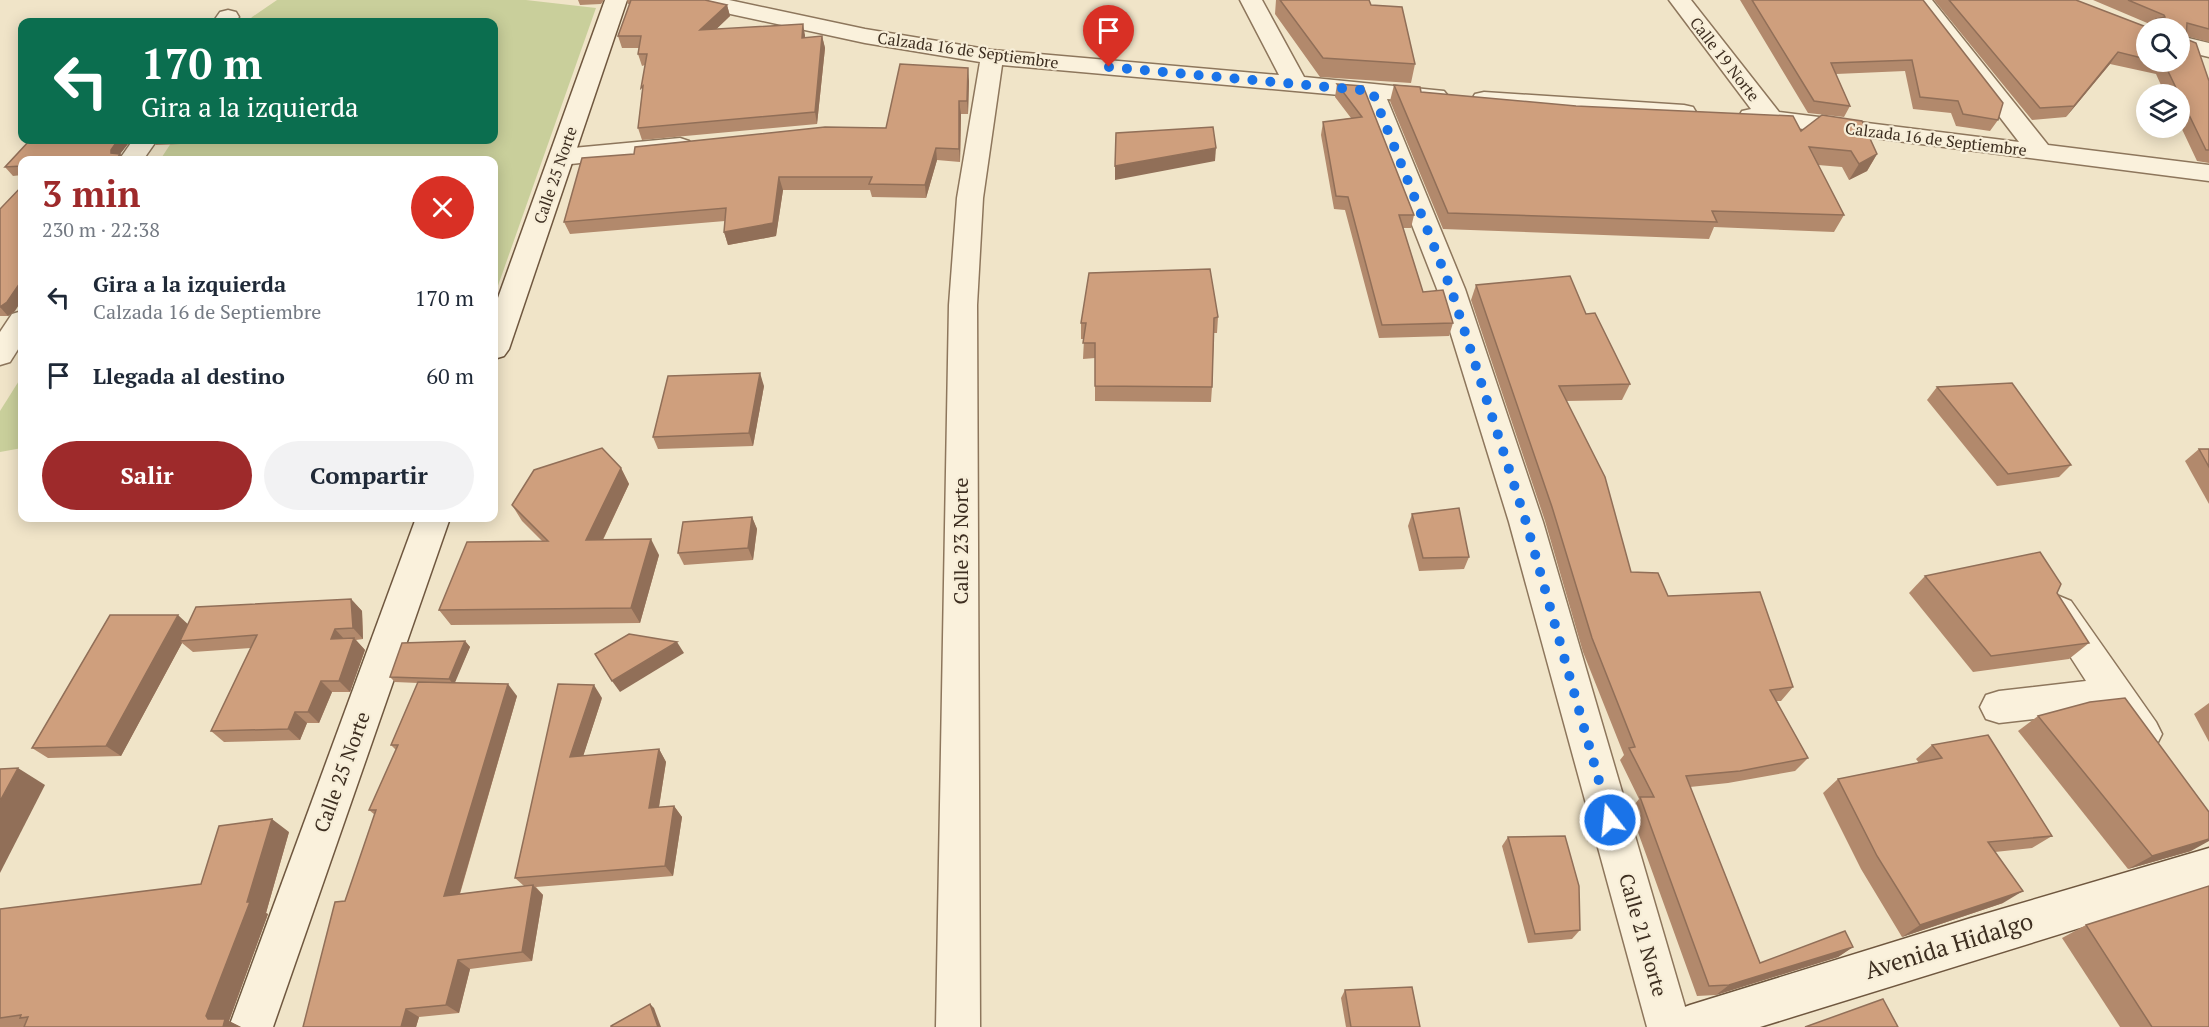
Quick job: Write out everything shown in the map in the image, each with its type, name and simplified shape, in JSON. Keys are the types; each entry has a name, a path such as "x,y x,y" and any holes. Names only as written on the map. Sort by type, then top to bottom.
{"street":[{"name":"Calle 25 Norte","path":"498,338 616,0"},
{"name":"Calzada 16 de Septiembre","path":"698,0 866,36 992,57 1372,91 1770,117 2209,173"},
{"path":"1251,0 1296,85"},
{"name":"Calle 19 Norte","path":"1680,0 1770,117"},
{"path":"1921,0 2041,153"},
{"path":"2190,45 2209,50"},
{"name":"Calle 23 Norte","path":"958,1027 963,305 970,198 992,57"},
{"name":"Calle 21 Norte","path":"1372,91 1451,289 1526,522 1669,1027"},
{"path":"562,157 702,144"},
{"path":"0,355 18,327"},
{"name":"Calle 25 Norte","path":"251,1027 432,522"},
{"path":"2058,609 2114,694 2162,759"},
{"path":"2000,707 2114,694"},
{"name":"Avenida Hidalgo","path":"1690,1027 1971,939 2209,868"}],"green space":[{"path":"277,0 526,0 596,8 498,286 498,156 163,156 170,144 498,144 498,18 252,17"},
{"path":"18,382 18,449 0,452 0,411"}],"building":[{"path":"631,0 705,0 727,5 700,30 803,24 802,38 822,36 815,112 638,128 643,86 641,88 647,54 638,54 641,36 618,36"},
{"path":"1280,0 1369,0 1371,5 1402,7 1415,64 1323,58"},
{"path":"1752,0 1923,0 2003,103 1998,120 1963,114 1958,101 1920,97 1912,60 1831,63 1850,106 1814,101"},
{"path":"1949,0 2076,0 2136,23 2136,56 2118,52 2074,106 2040,108"},
{"path":"2128,0 2209,0 2209,29 2190,24 2190,18 2160,18 2165,17"},
{"path":"2190,41 2196,43 2209,81 2209,150 2206,150 2190,117 2190,84 2174,84 2168,72 2190,72"},
{"path":"900,64 968,68 967,101 959,101 959,149 936,148 925,185 869,184 872,177 779,177 773,223 724,232 726,208 564,222 582,158 634,154 635,147 825,127 886,128"},
{"path":"1337,84 1363,86 1414,215 1399,215 1423,292 1443,290 1453,323 1382,325 1348,197 1336,196 1323,122 1362,117"},
{"path":"1394,85 1420,87 1421,92 1576,106 1793,116 1801,131 1822,115 1862,121 1877,154 1859,164 1851,151 1809,147 1844,215 1712,211 1717,222 1448,213"},
{"path":"1213,127 1216,148 1115,166 1116,133"},
{"path":"26,144 115,144 111,153 120,154 119,156 18,156 18,166 5,167"},
{"path":"18,190 18,286 7,302 0,307 0,209"},
{"path":"1210,269 1218,317 1214,318 1212,387 1095,386 1095,343 1083,343 1086,323 1081,323 1089,273"},
{"path":"1570,276 1586,314 1595,313 1630,384 1559,386 1605,477 1631,572 1658,573 1668,596 1760,592 1793,687 1770,690 1808,758 1740,771 1686,776 1760,963 1845,931 1853,947 1729,985 1709,986 1640,797 1654,797 1629,748 1635,747 1592,638 1552,507 1476,285"},
{"path":"760,373 749,433 653,437 668,376"},
{"path":"2012,383 2071,465 2008,474 1937,387"},
{"path":"602,448 621,468 586,540 651,539 631,608 439,610 467,542 548,541 512,505 534,470"},
{"path":"2199,449 2209,449 2209,467"},
{"path":"1459,508 1469,557 1423,558 1412,514"},
{"path":"752,517 748,548 678,553 683,522"},
{"path":"2040,552 2061,584 2057,593 2089,643 1991,656 1925,576"},
{"path":"351,599 353,628 335,629 331,639 354,638 339,681 321,681 308,712 295,712 288,729 211,731 257,635 180,641 196,607"},
{"path":"110,615 178,615 106,746 32,748"},
{"path":"629,634 677,642 612,681 595,654"},
{"path":"465,641 449,679 390,677 402,643"},
{"path":"418,682 508,684 444,896 533,885 522,952 458,960 446,1005 406,1009 401,1027 303,1027 335,902 345,901 376,810 369,810 398,745 391,745"},
{"path":"558,684 594,685 570,757 659,749 649,808 674,806 665,866 515,878"},
{"path":"2125,698 2209,812 2209,839 2152,856 2038,716 2090,702"},
{"path":"1988,735 2052,836 1988,842 2023,891 1920,925 1877,856 1838,779 1942,758 1932,745"},
{"path":"18,768 0,801 0,769"},
{"path":"272,819 247,902 250,902 206,1016 208,1019 225,1019 223,1027 24,1027 28,1017 20,1018 21,1015 0,1018 0,909 201,884 219,826"},
{"path":"1565,836 1579,886 1580,930 1535,934 1508,837"},
{"path":"2209,886 2209,1027 2152,1027 2086,925"},
{"path":"1412,987 1420,1027 1351,1027 1345,990"},
{"path":"1883,999 1898,1027 1805,1027"},
{"path":"650,1004 658,1027 611,1027 611,1026"}],"route":[{"path":"1109,67 1372,91 1451,289 1526,522 1610,820"}]}
